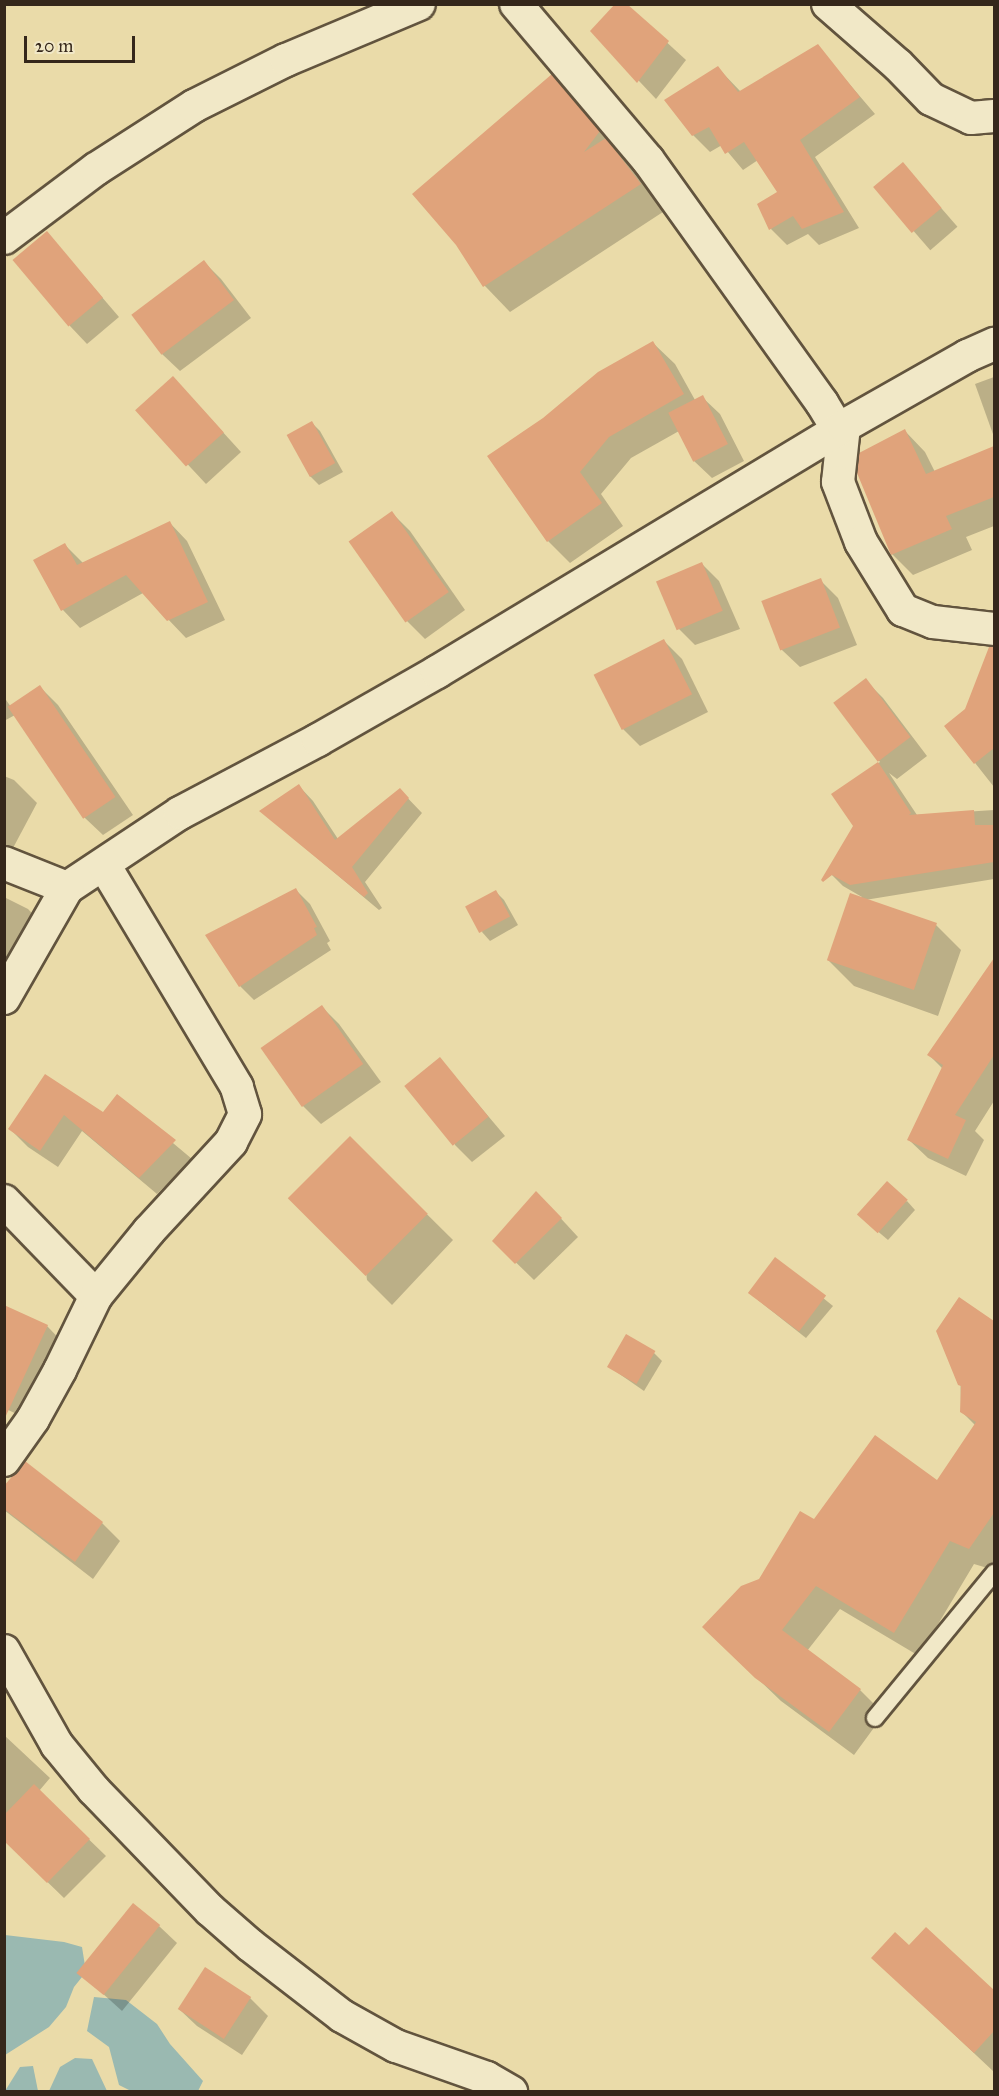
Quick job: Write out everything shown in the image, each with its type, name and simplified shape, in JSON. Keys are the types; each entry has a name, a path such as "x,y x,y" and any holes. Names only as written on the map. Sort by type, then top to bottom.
{"street":[{"path":"4,238 96,169 194,106 286,60 419,4"},
{"path":"516,4 648,160 841,428 838,482 861,542 903,610 933,622 994,629"},
{"path":"828,4 898,65 931,99 971,118 994,116"},
{"path":"4,998 67,888 180,813 318,740 437,672 841,428 967,356 994,344"},
{"path":"4,863 67,888"},
{"path":"4,1460 33,1419 96,1296 149,1231 231,1142 245,1114 237,1087 104,865"},
{"path":"4,1201 96,1296"},
{"path":"4,1652 13,1675 57,1745 94,1790 210,1910 265,1958 342,2016 387,2041 487,2078 511,2091"}],"lane":[{"path":"875,1718 994,1573"}],"water":[{"path":"5,1935 64,1942 82,1947 86,1972 74,1987 66,2007 49,2027 5,2055"},
{"path":"94,1997 126,2000 157,2024 170,2044 203,2081 198,2091 131,2091 119,2085 109,2047 87,2031"},
{"path":"75,2058 92,2059 107,2091 49,2091 60,2067"},
{"path":"33,2066 38,2091 5,2091 20,2067"}],"building":[{"path":"615,4 627,4 669,41 637,83 590,31"},
{"path":"818,44 860,97 800,140 844,212 802,229 793,216 769,230 757,204 777,192 744,142 725,154 709,127 692,136 664,100 718,66 738,92"},
{"path":"552,74 600,131 584,152 606,138 641,184 483,287 456,245 412,194"},
{"path":"903,162 942,208 912,233 873,187"},
{"path":"47,231 103,298 68,327 13,260"},
{"path":"204,260 234,300 161,355 131,315"},
{"path":"653,341 684,394 609,437 580,472 602,503 547,542 487,456 543,418 598,372"},
{"path":"173,376 224,432 186,467 135,410"},
{"path":"703,395 728,444 693,462 668,413"},
{"path":"312,421 335,463 310,477 287,435"},
{"path":"905,429 926,474 994,446 994,497 946,516 952,529 891,555 857,473 859,453"},
{"path":"392,511 449,592 405,622 349,541"},
{"path":"170,521 208,602 167,621 126,575 61,611 33,560 65,543 77,565"},
{"path":"702,562 723,611 677,630 656,582"},
{"path":"821,578 840,627 780,650 761,601"},
{"path":"664,639 692,694 622,730 594,675"},
{"path":"989,647 994,647 994,748 974,764 944,726 965,709"},
{"path":"866,678 911,737 878,762 833,703"},
{"path":"40,685 115,797 83,819 8,707"},
{"path":"878,762 911,813 909,815 974,810 975,825 994,825 994,862 850,885 832,875 823,882 821,880 853,826 831,794"},
{"path":"299,784 335,840 400,788 409,798 352,867 368,893 364,897 259,811"},
{"path":"296,888 317,927 314,928 317,935 239,987 205,935"},
{"path":"496,890 510,916 479,933 465,906"},
{"path":"850,893 937,923 914,990 827,960"},
{"path":"994,958 994,1055 955,1115 966,1120 948,1159 907,1140 943,1065 927,1055"},
{"path":"322,1005 363,1064 302,1107 261,1048"},
{"path":"440,1057 488,1117 453,1146 404,1086"},
{"path":"45,1074 103,1112 117,1094 176,1140 139,1178 64,1115 40,1151 8,1129"},
{"path":"350,1136 428,1214 366,1276 288,1198"},
{"path":"887,1181 908,1200 878,1233 857,1214"},
{"path":"536,1191 562,1218 515,1264 492,1241"},
{"path":"775,1257 826,1296 799,1331 748,1293"},
{"path":"959,1297 994,1321 994,1513 969,1549 950,1541 894,1633 816,1586 782,1630 861,1689 829,1732 755,1678 702,1627 741,1586 759,1579 800,1511 814,1519 875,1435 937,1480 976,1422 960,1412 961,1386 958,1385 936,1331"},
{"path":"4,1305 48,1325 4,1420"},
{"path":"626,1334 655,1351 636,1384 607,1367"},
{"path":"25,1461 103,1522 75,1562 4,1509 4,1486"},
{"path":"34,1784 90,1839 47,1883 4,1841 4,1815"},
{"path":"133,1903 160,1925 104,1995 76,1973"},
{"path":"926,1927 994,1990 994,2031 974,2053 871,1958 895,1932 909,1945"},
{"path":"205,1967 251,1997 224,2039 178,2009"}]}
